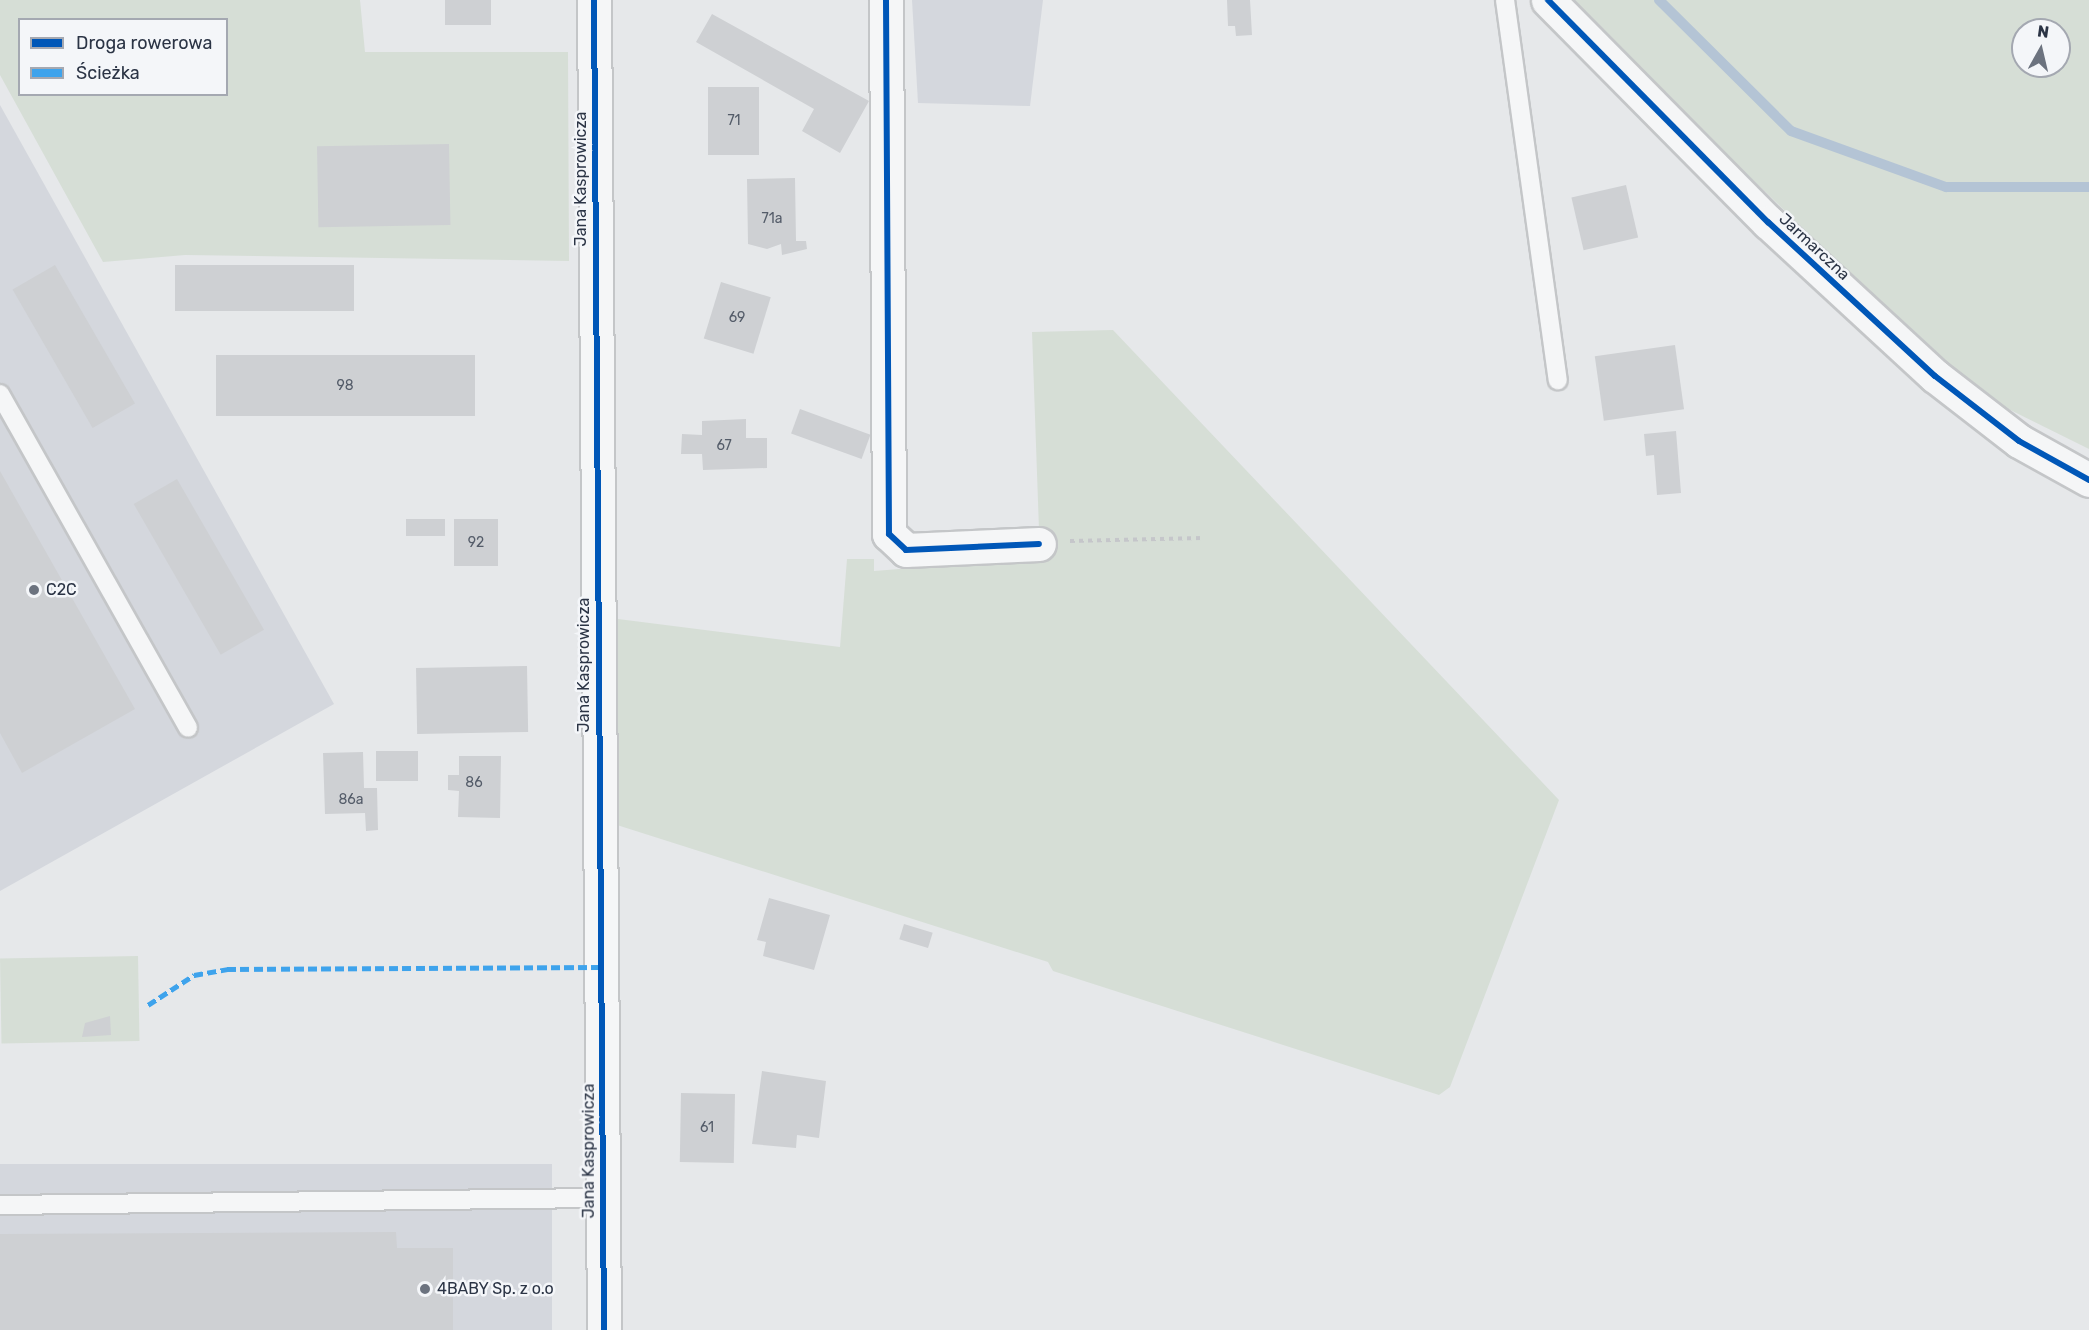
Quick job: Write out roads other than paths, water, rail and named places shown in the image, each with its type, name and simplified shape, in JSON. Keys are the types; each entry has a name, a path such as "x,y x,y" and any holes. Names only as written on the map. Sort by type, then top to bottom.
{"street":[{"name":"Jana Kasprowicza","path":"594,0 604,1330"},
{"path":"886,0 890,534 906,550 1039,544"},
{"name":"Jarmarczna","path":"1548,0 1744,199 1927,368 2009,434 2089,480"}],"lane":[{"path":"1505,0 1558,380"},
{"path":"0,394 188,728"},
{"path":"0,1205 603,1198"}],"waterway":[{"path":"1659,0 1791,131 1946,187 2089,187"}],"place":[{"name":"C2C","path":"34,590"},
{"name":"4BABY Sp. z o.o","path":"425,1289"}]}
